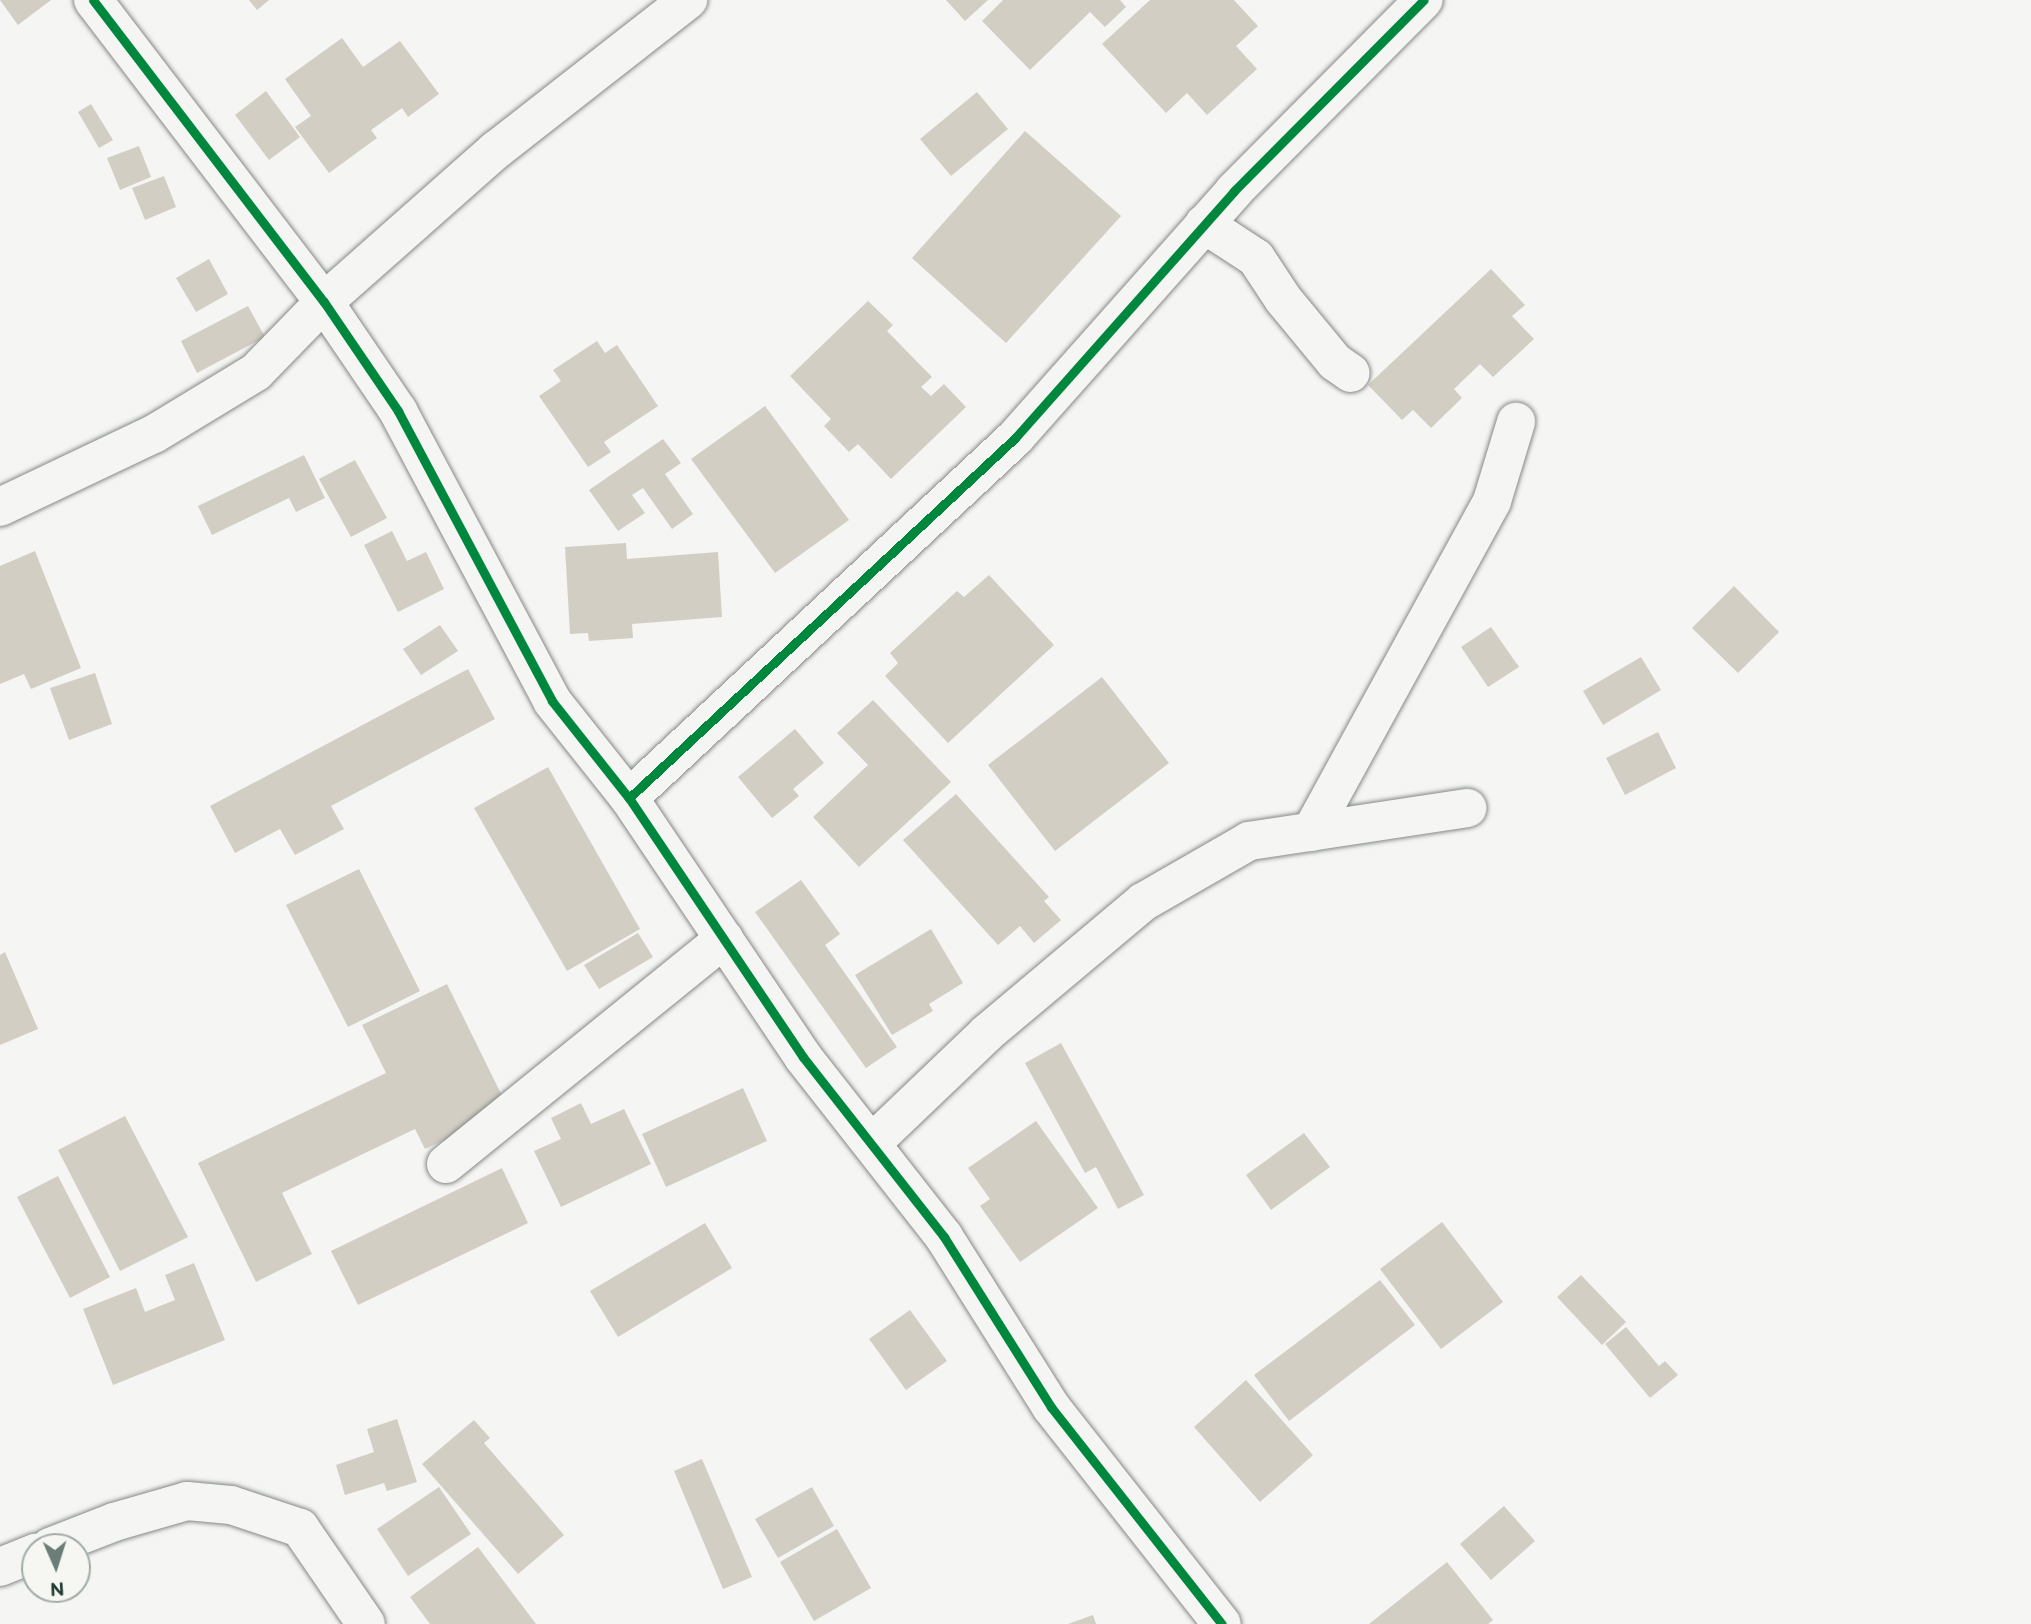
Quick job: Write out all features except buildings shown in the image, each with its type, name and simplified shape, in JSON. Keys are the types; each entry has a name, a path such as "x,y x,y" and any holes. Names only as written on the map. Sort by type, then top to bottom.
{"street":[{"path":"93,0 324,302 398,411 552,701 629,798 803,1057 944,1237 1051,1407 1222,1624"},
{"path":"629,798 1015,438 1204,225 1424,0"},
{"path":"0,507 154,434 256,372 324,302 496,150 676,4"},
{"path":"1204,225 1256,258 1283,299 1335,362 1351,373"},
{"path":"1311,832 1492,501 1516,422"},
{"path":"872,1143 987,1033 1143,902 1249,841 1468,808"},
{"path":"446,1164 724,939"},
{"path":"86,1533 187,1501 231,1504 300,1528 366,1624"},
{"path":"0,1567 21,1559"}],"cycle path":[{"path":"93,0 324,302 398,411 552,701 629,798 803,1057 944,1237 1051,1407 1222,1624"},
{"path":"629,798 1015,438 1234,191 1424,0"}]}
